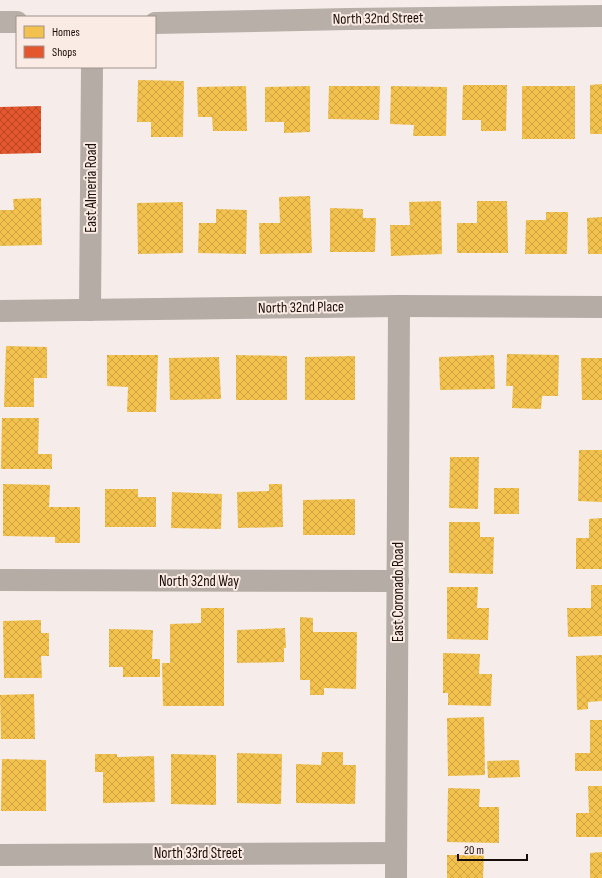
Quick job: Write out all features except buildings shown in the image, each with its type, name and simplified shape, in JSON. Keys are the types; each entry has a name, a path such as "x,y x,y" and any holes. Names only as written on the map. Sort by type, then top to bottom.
{"main road":[{"name":"North 32nd Street","path":"156,23 602,16"},
{"path":"0,22 16,22"}],"street":[{"name":"East Almeria Road","path":"90,310 92,68"},
{"name":"North 32nd Place","path":"0,311 400,306 602,307"},
{"name":"East Coronado Road","path":"396,878 400,306"},
{"name":"North 32nd Way","path":"0,580 398,581"},
{"name":"North 33rd Street","path":"0,855 396,853"}]}
